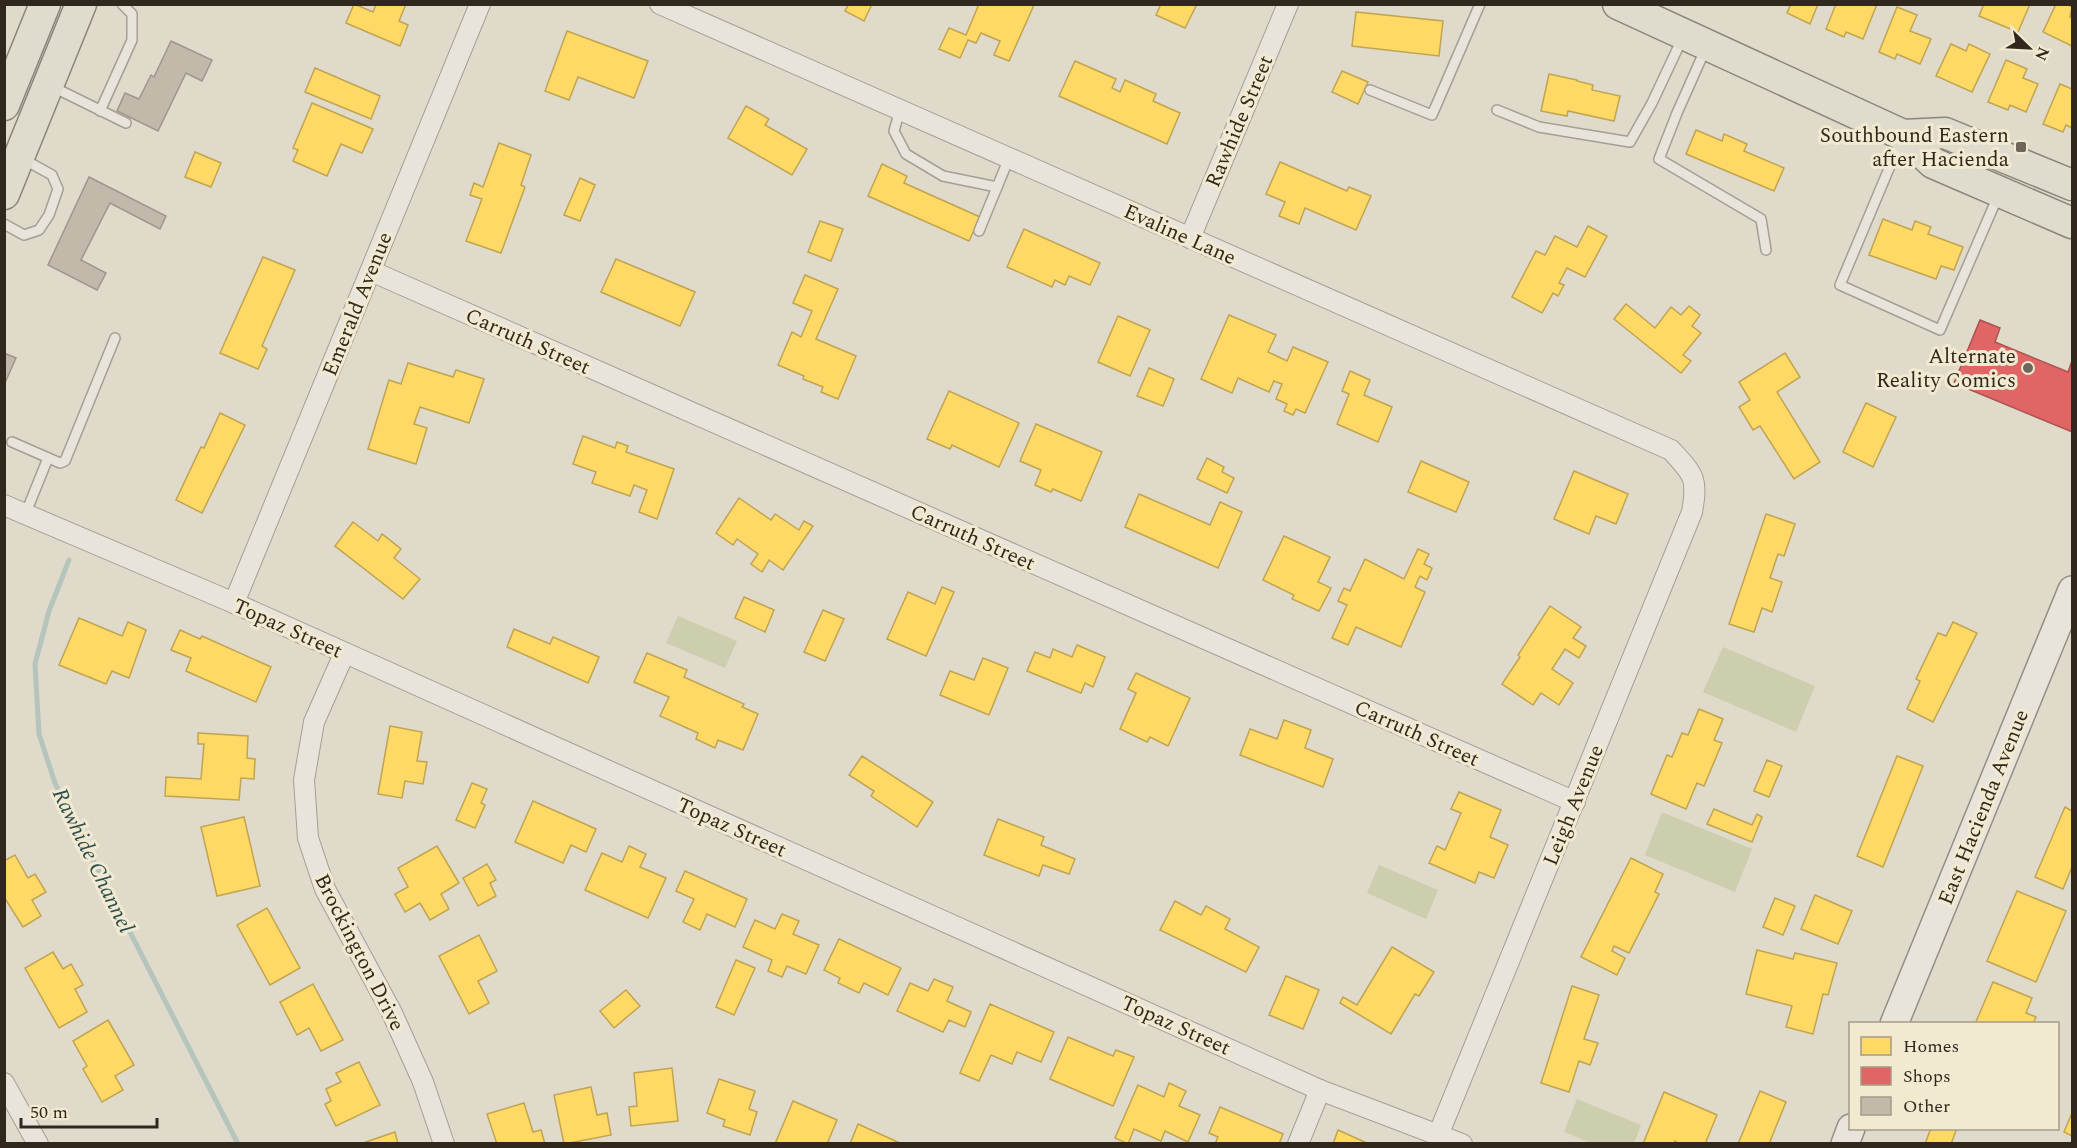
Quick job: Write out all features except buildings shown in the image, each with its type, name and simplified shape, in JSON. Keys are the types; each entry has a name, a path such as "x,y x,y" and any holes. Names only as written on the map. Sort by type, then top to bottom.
{"main road":[{"path":"4,105 45,4"},
{"path":"4,194 81,4"},
{"path":"1618,4 1903,135 1933,164 2073,223"},
{"path":"1903,135 1945,133 2073,185"},
{"name":"East Hacienda Avenue","path":"1894,1022 2073,590"}],"street":[{"name":"Emerald Avenue","path":"234,603 480,4"},
{"name":"Evaline Lane","path":"660,4 1671,450 1692,473"},
{"name":"Rawhide Street","path":"1190,238 1288,4"},
{"name":"Carruth Street","path":"371,271 1575,802"},
{"name":"Leigh Avenue","path":"1438,1133 1692,512 1696,492 1692,473"},
{"name":"Topaz Street","path":"4,505 234,603 1320,1090 1462,1143"},
{"name":"Brockington Drive","path":"344,654 314,722 304,780 308,837 325,889 392,1013 423,1082 444,1143"},
{"path":"4,1083 38,1143"},
{"path":"1298,1143 1320,1090"}],"lane":[{"path":"100,111 132,40 132,14 122,4"},
{"path":"1370,90 1432,115 1480,4"},
{"path":"1497,110 1539,127 1630,142 1652,103 1696,39"},
{"path":"1696,39 1677,112 1659,159 1761,219 1766,250"},
{"path":"49,85 126,123"},
{"path":"900,110 894,131 906,154 943,176 997,187"},
{"path":"1903,135 1840,285 1940,330 2000,191"},
{"path":"4,224 24,235 39,230 49,215 58,189 52,175 20,157"},
{"path":"979,231 1009,158"},
{"path":"12,442 60,463 65,461 115,338"},
{"path":"25,515 48,458"}],"green space":[{"path":"678,616 737,641 725,668 666,643"},
{"path":"1723,647 1815,686 1796,732 1703,692"},
{"path":"1662,812 1752,849 1735,892 1645,855"},
{"path":"1379,865 1438,890 1426,919 1367,893"},
{"path":"1577,1099 1641,1125 1634,1143 1591,1143 1564,1132"}],"waterway":[{"name":"Rawhide Channel","path":"69,560 49,611 35,664 39,734 55,783 238,1144"}],"place":[{"name":"Southbound Eastern after Hacienda","path":"2021,147"},
{"name":"Alternate Reality Comics","path":"2028,368"}]}
